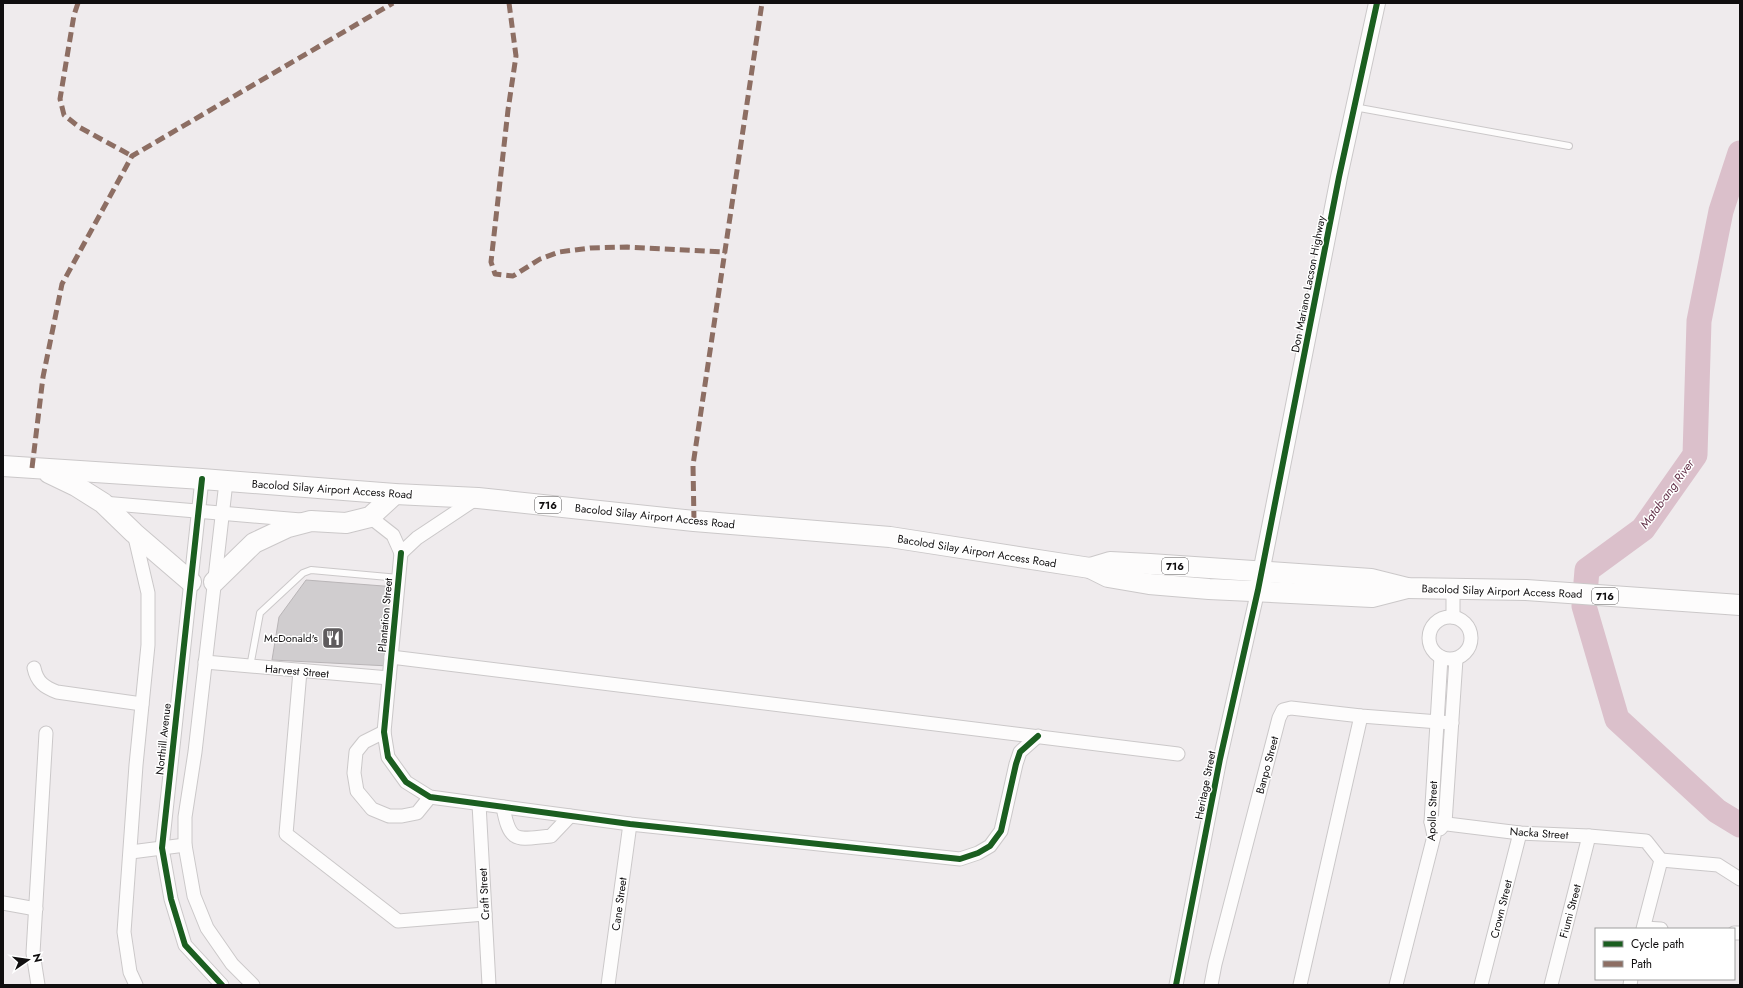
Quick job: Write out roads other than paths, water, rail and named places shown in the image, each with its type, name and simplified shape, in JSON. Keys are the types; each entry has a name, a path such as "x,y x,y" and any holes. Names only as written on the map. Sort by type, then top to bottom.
{"main road":[{"name":"Bacolod Silay Airport Access Road","path":"3,466 202,479 395,494 478,498 694,521 890,538 1090,568 1108,577 1149,584 1209,589 1258,590 1372,597 1407,588"},
{"path":"40,468 76,486 103,503 134,533 191,582"},
{"path":"214,582 254,543 288,527 311,521 346,523 370,517 395,494"},
{"name":"Bacolod Silay Airport Access Road","path":"1090,568 1110,562 1261,570 1313,576 1371,579 1407,588 1526,590 1740,605"}],"street":[{"name":"Don Mariano Lacson Highway","path":"1258,590 1354,107 1377,3"},
{"name":"Northill Avenue","path":"202,479 162,848 171,899 185,945 222,985"},
{"path":"226,482 195,752 185,817 185,845 194,896 207,928 232,964 253,985"},
{"path":"370,517 393,535 401,553 417,538 478,498"},
{"path":"103,503 311,521"},
{"path":"134,533 148,593 148,644 124,932 130,972 136,985"},
{"name":"Plantation Street","path":"401,553 384,732 388,757 406,782 430,797"},
{"path":"1452,617 1453,588"},
{"name":"Heritage Street","path":"1176,985 1220,759 1258,590"},
{"path":"1452,617 1467,625 1471,632 1472,641 1469,649 1464,655 1456,659 1446,659 1434,652 1430,645 1429,636 1432,628 1437,622 1444,618 1452,617"},
{"path":"391,657 1178,754"},
{"name":"Apollo Street","path":"1396,985 1434,836 1431,822 1441,657"},
{"path":"1434,836 1445,823 1456,659"},
{"name":"Harvest Street","path":"205,662 389,678"},
{"path":"34,668 39,682 47,688 57,692 142,704"},
{"path":"300,671 286,834 398,921 485,914"},
{"name":"Banpo Street","path":"1211,985 1215,964 1279,718 1283,710 1291,708 1361,716 1452,723"},
{"path":"1300,985 1361,716"},
{"path":"384,732 364,742 356,752 354,773 357,791 372,809 389,816 402,816 417,813 430,797 630,824 960,859 978,853 990,846 1000,831 1020,752 1038,736"},
{"path":"38,985 33,954 46,733"},
{"name":"Craft Street","path":"479,804 489,985"},
{"path":"503,807 506,824 513,836 518,838 551,836 570,816"},
{"name":"Nacka Street","path":"1431,822 1520,833 1589,836 1646,841 1661,860"},
{"name":"Cane Street","path":"608,985 630,824"},
{"name":"Crown Street","path":"1481,985 1520,833"},
{"name":"Fiumi Street","path":"1550,985 1589,836"},
{"path":"131,852 185,845"},
{"path":"1644,928 1661,860 1718,865 1740,878"},
{"path":"3,904 36,909"}],"lane":[{"path":"1354,107 1569,146"},
{"path":"250,667 260,613 303,573 311,570 399,578"}],"waterway":[{"name":"Matab-ang River","path":"1740,153 1721,211 1699,321 1695,455 1643,529 1587,570 1584,606 1617,719 1717,811 1740,825"}],"place":[{"name":"McDonald's","path":"333,638"}]}
